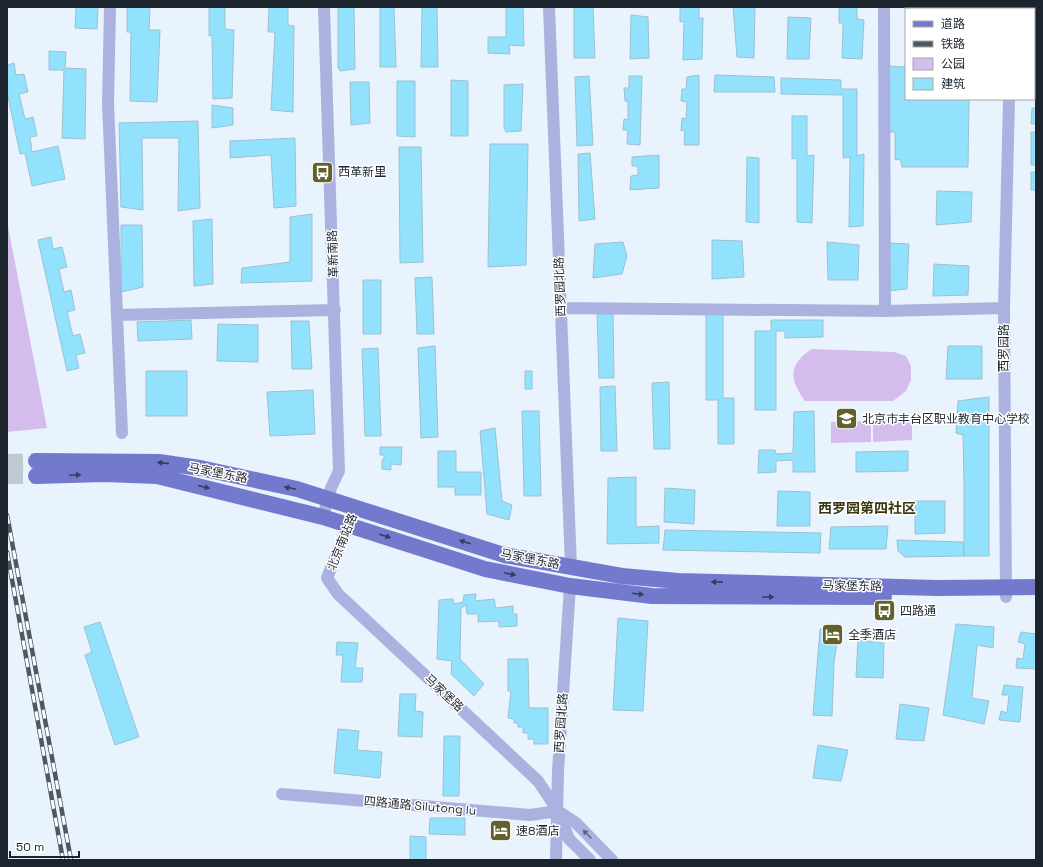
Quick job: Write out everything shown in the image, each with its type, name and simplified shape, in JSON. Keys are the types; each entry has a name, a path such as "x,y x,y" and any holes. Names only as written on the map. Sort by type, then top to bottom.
{"main road":[{"name":"马家堡东路","path":"1036,587 1005,592 652,596 570,586 485,569 348,524 157,476 104,474 36,468 159,462 200,468 295,489 356,506 504,555 622,576 678,581 937,588 1005,592 1036,598"}],"street":[{"path":"110,7 108,103 122,432"},
{"name":"革新南路","path":"322,517 339,471 335,310 324,7"},
{"name":"西罗园北路","path":"549,7 571,567"},
{"path":"884,7 885,310"},
{"name":"西罗园路","path":"1005,592 1004,308 1009,100"},
{"path":"561,308 885,310 1004,308"},
{"path":"117,315 335,310"},
{"name":"北京南站路","path":"328,578 356,506"},
{"name":"马家堡路","path":"328,578 338,594 538,781 558,811 569,839 590,860"},
{"name":"西罗园北路","path":"556,860 558,771 570,586"},
{"name":"四路通路 Silutong lu","path":"282,794 530,815 558,811"},
{"name":"马家堡路","path":"558,811 576,822 612,860"}],"green space":[{"path":"7,221 47,428 7,432"},
{"path":"812,349 894,352 906,356 911,366 911,380 906,391 893,401 805,401 796,386 794,372 795,366 799,360"},
{"path":"912,419 912,440 873,442 873,420"},
{"path":"871,421 871,442 831,443 831,422"}],"building":[{"path":"76,7 98,7 97,29 75,28"},
{"path":"127,7 150,7 149,30 160,30 157,102 130,101 131,32 127,32"},
{"path":"209,7 225,7 225,29 234,30 232,98 213,99 212,35 209,36"},
{"path":"269,7 288,7 288,25 294,26 293,112 271,110 275,32 268,32"},
{"path":"338,7 354,7 355,69 340,71 338,67"},
{"path":"380,7 394,7 396,67 380,67"},
{"path":"422,7 437,7 438,67 421,67"},
{"path":"506,7 523,7 524,46 509,45 510,54 488,53 488,37 506,37"},
{"path":"574,7 593,7 595,58 574,58"},
{"path":"680,7 699,7 699,18 703,18 702,59 683,60 684,21 680,22"},
{"path":"733,7 755,7 754,58 737,57"},
{"path":"839,7 857,7 857,19 864,20 862,59 842,58 843,23 839,23"},
{"path":"631,15 648,17 649,58 630,59"},
{"path":"788,17 811,18 809,59 787,59"},
{"path":"1036,29 1036,64 1035,64"},
{"path":"49,51 66,52 65,68 86,69 85,139 62,138 64,70 49,70"},
{"path":"14,63 16,75 24,74 28,92 19,94 25,119 33,117 37,136 30,137 32,152 58,146 65,179 32,186 25,153 20,154 7,92 7,65"},
{"path":"888,66 905,67 905,100 969,100 968,167 902,167 900,159 895,160 895,132 887,132"},
{"path":"699,75 699,145 684,145 685,130 681,131 682,118 686,119 687,102 681,101 682,89 686,89 687,77"},
{"path":"715,75 774,77 775,92 714,92"},
{"path":"589,76 593,145 577,146 575,77"},
{"path":"629,76 642,76 640,145 627,144 628,130 623,130 624,119 628,120 628,101 625,101 624,88 629,88"},
{"path":"781,78 841,80 841,89 857,89 857,156 864,154 863,226 849,227 850,157 843,158 843,95 781,94"},
{"path":"451,80 468,81 468,136 451,136"},
{"path":"397,81 415,81 415,137 397,136"},
{"path":"350,82 369,82 370,123 351,125"},
{"path":"523,84 521,131 506,132 504,127 504,85"},
{"path":"212,105 233,108 233,125 212,128"},
{"path":"1032,108 1036,108 1036,124 1031,124"},
{"path":"792,116 807,116 807,156 814,155 812,223 797,222 797,158 792,159"},
{"path":"198,121 200,208 178,211 179,138 142,138 143,210 121,207 119,123"},
{"path":"1031,132 1036,132 1036,165 1031,165"},
{"path":"295,138 296,206 274,208 271,155 230,158 230,141"},
{"path":"490,144 528,144 526,265 488,267"},
{"path":"399,147 421,147 423,262 400,263"},
{"path":"590,153 595,219 579,221 578,154"},
{"path":"659,155 659,188 630,190 631,176 638,175 638,166 632,166 632,157"},
{"path":"747,157 759,158 759,223 746,222"},
{"path":"1031,172 1036,172 1036,190 1031,190"},
{"path":"937,191 972,192 971,222 936,225"},
{"path":"312,214 312,281 241,283 242,268 290,262 290,217"},
{"path":"212,219 213,284 194,286 193,221"},
{"path":"121,225 142,225 143,287 121,292"},
{"path":"51,237 53,249 62,247 67,267 59,269 64,292 71,290 75,310 67,312 73,336 80,334 85,353 76,355 79,368 67,371 38,240"},
{"path":"712,240 742,241 744,277 712,279"},
{"path":"623,242 627,256 622,274 593,278 595,244"},
{"path":"827,242 859,245 858,280 828,280"},
{"path":"888,243 909,244 907,289 887,291"},
{"path":"934,264 969,266 968,295 933,296"},
{"path":"432,277 434,334 417,334 415,278"},
{"path":"363,280 381,280 381,334 363,334"},
{"path":"597,313 613,313 614,378 599,378"},
{"path":"706,313 723,313 723,398 734,398 734,444 718,444 718,400 706,400"},
{"path":"191,320 192,339 138,341 137,322"},
{"path":"771,320 823,320 823,337 785,338 785,331 776,331 776,410 755,410 755,331 771,331"},
{"path":"291,321 309,321 312,369 292,369"},
{"path":"218,324 258,325 258,362 217,361"},
{"path":"435,346 438,437 421,438 418,348"},
{"path":"948,346 982,346 982,379 946,379"},
{"path":"378,348 381,436 365,436 362,349"},
{"path":"146,371 187,371 187,416 146,416"},
{"path":"525,371 532,371 532,389 525,389"},
{"path":"669,382 670,449 654,449 652,383"},
{"path":"615,386 617,451 601,451 600,387"},
{"path":"313,390 315,434 270,436 267,392"},
{"path":"989,397 989,556 964,556 963,435 956,433 958,401"},
{"path":"522,411 539,411 541,496 524,496"},
{"path":"814,411 815,472 793,472 793,460 776,461 776,472 758,473 759,450 775,450 776,454 793,453 794,412"},
{"path":"495,428 502,501 512,505 509,520 487,514 480,431"},
{"path":"380,447 402,447 401,465 391,464 391,470 382,469 382,460 384,459 384,455 380,455"},
{"path":"438,451 456,451 456,472 481,472 481,495 455,495 455,487 438,487"},
{"path":"908,451 908,471 856,472 856,452"},
{"path":"636,477 636,527 659,526 659,543 607,544 608,478"},
{"path":"665,488 695,490 694,524 664,522"},
{"path":"778,491 810,492 810,526 777,526"},
{"path":"915,501 945,501 945,533 915,534"},
{"path":"888,526 886,549 829,549 831,527"},
{"path":"665,530 821,533 820,553 663,550"},
{"path":"897,540 963,542 964,556 905,557 898,551"},
{"path":"476,594 475,601 494,599 496,608 513,606 513,614 517,614 517,626 499,627 499,621 478,622 478,614 467,614 466,605 461,608 460,659 484,684 474,696 451,674 452,661 437,659 439,600 453,599 454,604 463,602 464,595"},
{"path":"618,618 648,621 643,711 613,710"},
{"path":"100,622 139,737 115,745 85,655 92,652 84,627"},
{"path":"956,624 994,627 993,648 977,645 972,698 989,701 984,724 943,715"},
{"path":"820,629 839,630 834,662 832,716 813,715"},
{"path":"1021,632 1036,634 1036,669 1016,668 1017,658 1023,659 1025,644 1018,642"},
{"path":"858,640 884,643 883,678 856,677"},
{"path":"337,642 358,643 355,668 363,668 362,682 341,682 343,655 336,655"},
{"path":"508,659 528,659 529,708 548,708 548,744 534,744 534,739 528,739 528,733 523,733 523,727 518,727 518,723 514,723 514,719 508,718 511,691 508,691"},
{"path":"1004,685 1023,687 1020,722 999,720 1001,711 1007,713 1009,695 1002,695"},
{"path":"400,694 416,694 415,711 423,712 422,737 398,736"},
{"path":"900,704 929,708 924,741 896,739"},
{"path":"338,729 359,731 357,750 382,752 380,778 334,773"},
{"path":"444,736 460,736 459,796 443,796"},
{"path":"818,745 848,750 841,781 813,778"},
{"path":"430,818 465,818 465,835 429,834"},
{"path":"410,836 426,837 426,860 410,860"}],"tunnel":[{"path":"7,462 36,461"},
{"path":"7,476 36,476"}],"railway":[{"path":"7,515 71,860"},
{"path":"7,552 63,860"}],"place":[{"name":"西革新里","path":"322,172"},
{"name":"北京市丰台区职业教育中心学校","path":"846,419"},
{"name":"四路通","path":"884,611"},
{"name":"全季酒店","path":"832,635"},
{"name":"速8酒店","path":"500,831"}],"district":[{"name":"西罗园第四社区","path":"867,508"}]}
